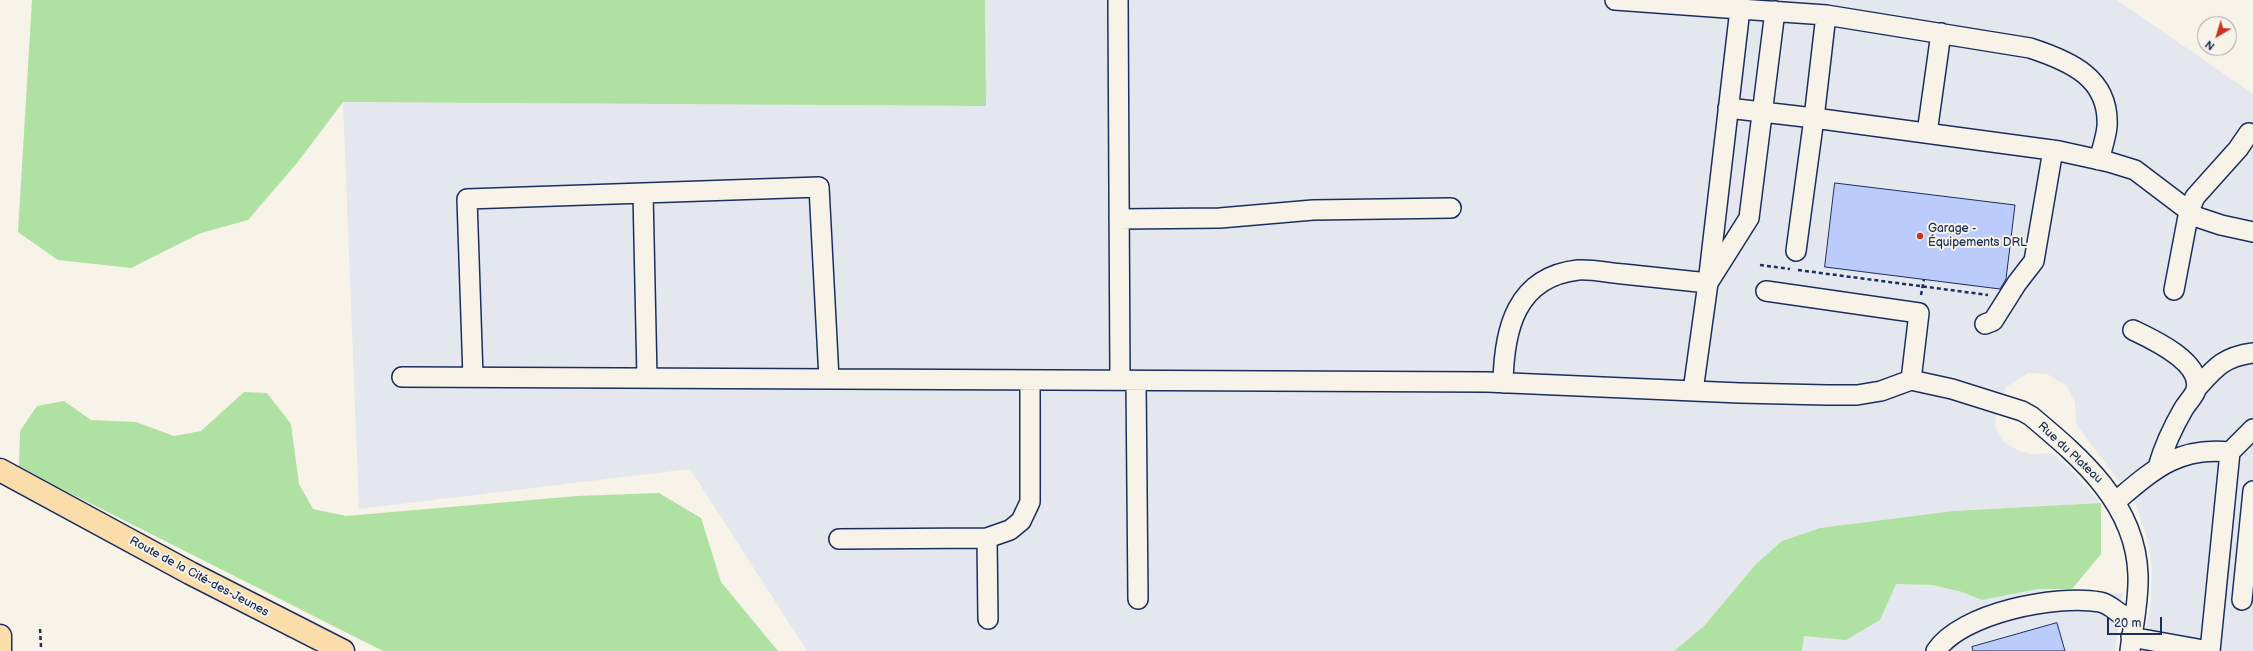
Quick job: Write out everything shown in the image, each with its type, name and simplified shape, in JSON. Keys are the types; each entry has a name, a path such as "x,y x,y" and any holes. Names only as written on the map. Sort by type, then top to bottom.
{"main road":[{"name":"Route de la Cité-des-Jeunes","path":"0,470 197,576 343,651"},
{"path":"0,636 0,651"}],"street":[{"path":"1118,0 1119,219 1138,599"},
{"path":"1615,0 1826,15 2030,48 2058,57 2084,72 2102,92 2107,110 2107,128 2099,160"},
{"path":"1693,391 1708,283 1740,9"},
{"path":"1708,283 1749,218 1775,11"},
{"path":"1796,251 1826,15"},
{"path":"1927,134 1941,33"},
{"path":"1728,108 2052,150 2099,160 2135,170 2197,217 2221,226 2253,232"},
{"path":"2174,290 2189,211 2195,197 2238,149 2250,133 2253,135"},
{"path":"1985,324 1992,321 2017,283 2034,261 2052,150"},
{"path":"473,377 467,199 819,186 829,379"},
{"path":"643,193 647,378"},
{"path":"1119,219 1220,218 1313,210 1450,208"},
{"path":"1503,383 1503,354 1509,329 1518,307 1535,285 1555,274 1580,270 1708,283"},
{"path":"402,377 1503,383 1693,391 1857,395 1880,391 1911,380 1919,313 1766,291"},
{"path":"2133,330 2163,344 2179,356 2195,376 2196,389"},
{"path":"2158,467 2164,445 2196,389 2224,361 2237,356 2253,353"},
{"path":"840,539 987,538 1010,530 1021,521 1030,502 1030,380"},
{"name":"Rue du Plateau","path":"1911,380 1983,397 2010,406 2031,416 2089,468 2107,489 2115,502 2126,524 2136,557 2138,575 2132,636"},
{"path":"1936,651 1946,639 1962,628 2010,610 2038,603 2063,600 2101,602 2113,607 2125,618 2132,636 2209,651 2216,597 2230,452 2253,429"},
{"path":"2115,502 2158,467 2190,453 2206,450 2230,452"},
{"path":"2216,597 2248,600 2253,491"},
{"path":"987,538 988,619"}],"path":[{"path":"1760,265 1991,296"},
{"path":"1921,286 1924,279"},
{"path":"40,629 41,648 43,647"}],"shaded area":[{"path":"985,0 2117,0 2253,94 2253,651 2142,651 2151,602 2152,568 2148,541 2135,503 2076,424 2075,403 2067,386 2047,374 2028,373 2006,387 1996,411 1995,426 2004,442 2017,450 2031,454 2050,453 2063,461 2101,503 1953,511 1820,528 1782,541 1756,564 1704,626 1674,651 807,651 690,469 359,509 343,102 986,106"},
{"path":"1896,584 1932,585 1962,592 1982,600 2038,589 2123,593 2115,651 1802,651 1804,636"}],"green space":[{"path":"32,0 985,0 986,106 343,102 297,163 248,220 201,233 131,268 58,260 18,232"},
{"path":"244,392 267,393 291,424 299,484 313,509 346,516 577,496 659,493 701,518 721,582 778,651 383,651 19,466 20,431 37,406 64,401 91,420 136,422 174,436 201,431"},
{"path":"2101,503 2101,554 2072,589 2038,589 1982,600 1962,592 1932,585 1896,584 1880,620 1846,640 1804,636 1802,651 1674,651 1704,626 1756,564 1782,541 1820,528 1953,511"}],"building":[{"name":"Garage - Équipements DRL","path":"1835,183 2015,205 2006,279 2000,289 1825,267"},
{"path":"2057,623 2065,651 1973,651 1972,647"}],"place":[{"name":"Garage - Équipements DRL","path":"1920,236"}]}
